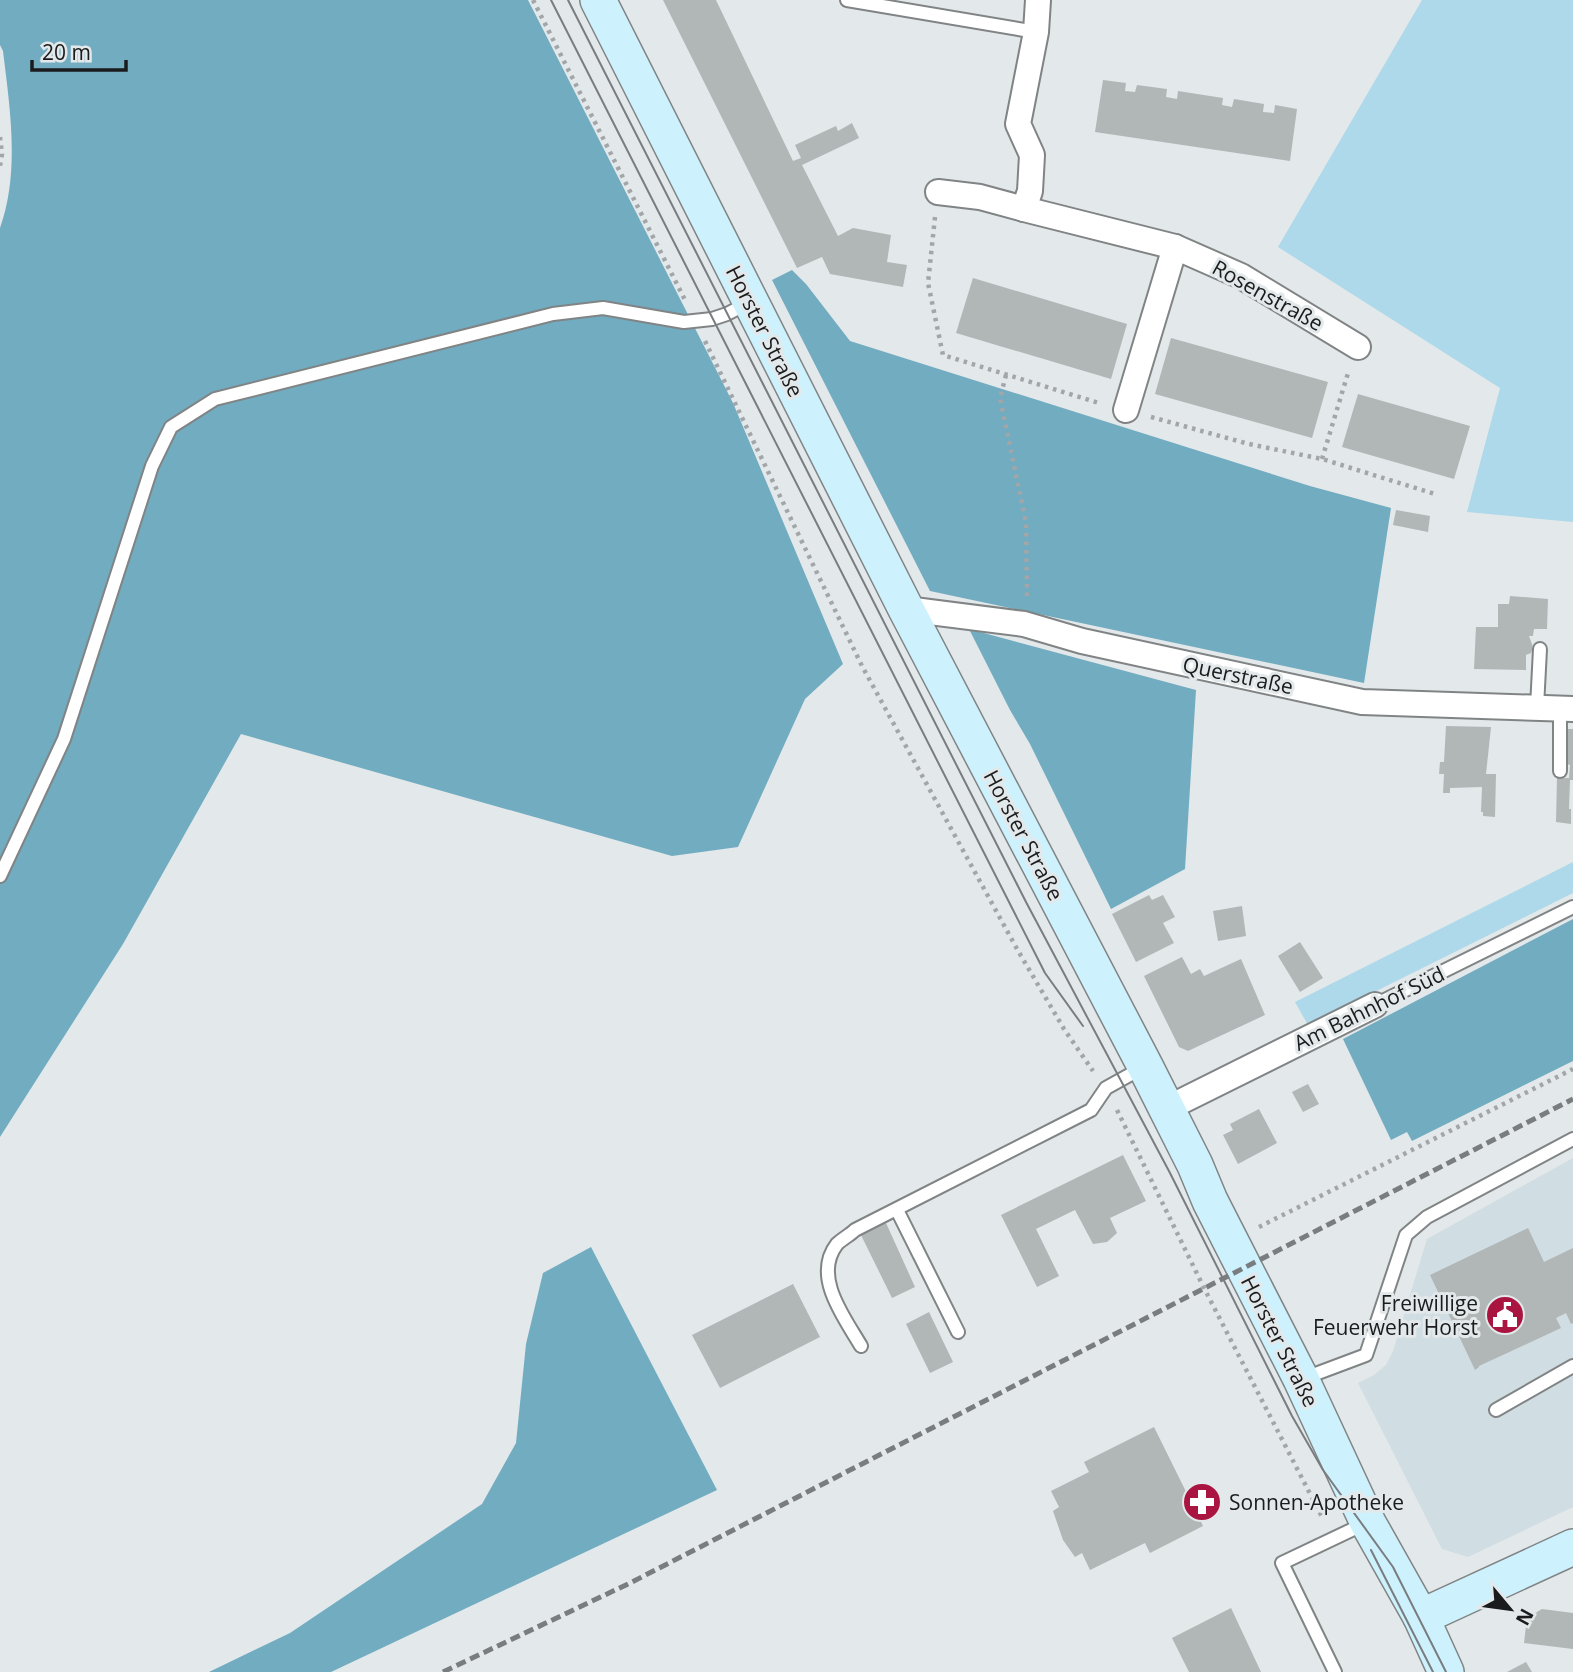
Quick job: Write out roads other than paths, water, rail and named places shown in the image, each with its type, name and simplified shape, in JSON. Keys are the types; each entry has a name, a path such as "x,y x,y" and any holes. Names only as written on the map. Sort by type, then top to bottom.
{"main road":[{"name":"Horster Straße","path":"598,0 906,609 1145,1066 1230,1242 1301,1379 1368,1522 1420,1617 1446,1672"},
{"path":"1420,1617 1573,1547"}],"street":[{"path":"1024,209 1030,191 1032,155 1018,124 1036,32 1038,0"},
{"name":"Rosenstraße","path":"938,192 980,197 1175,247 1241,276 1358,347"},
{"path":"1126,410 1175,247"},
{"name":"Querstraße","path":"906,609 1024,624 1082,641 1362,702 1556,708"},
{"name":"Am Bahnhof Süd","path":"1166,1109 1375,1005"}],"lane":[{"path":"846,0 1036,32"},
{"path":"0,876 64,739 152,466 171,427 215,398 553,314 603,308 684,322 712,319 750,301"},
{"path":"1540,649 1556,708 1560,771"},
{"name":"Am Bahnhof Süd","path":"1375,1005 1573,907"},
{"path":"861,1346 837,1305 830,1286 827,1267 837,1244 855,1230 1091,1110 1145,1066"},
{"path":"1301,1379 1366,1355 1406,1235 1427,1217 1573,1139"},
{"path":"897,1210 958,1332"},
{"path":"1496,1410 1573,1366"},
{"path":"1335,1672 1282,1563 1368,1522"}],"tram line":[{"path":"551,0 1045,973 1083,1026"},
{"path":"568,0 1026,902 1170,1173 1292,1416 1323,1470 1393,1567 1446,1672"},
{"path":"1371,1550 1433,1672"}],"railway":[{"path":"443,1672 630,1583 1573,1099"}],"place":[{"name":"Freiwillige Feuerwehr Horst","path":"1505,1315"},
{"name":"Sonnen-Apotheke","path":"1202,1502"}]}
